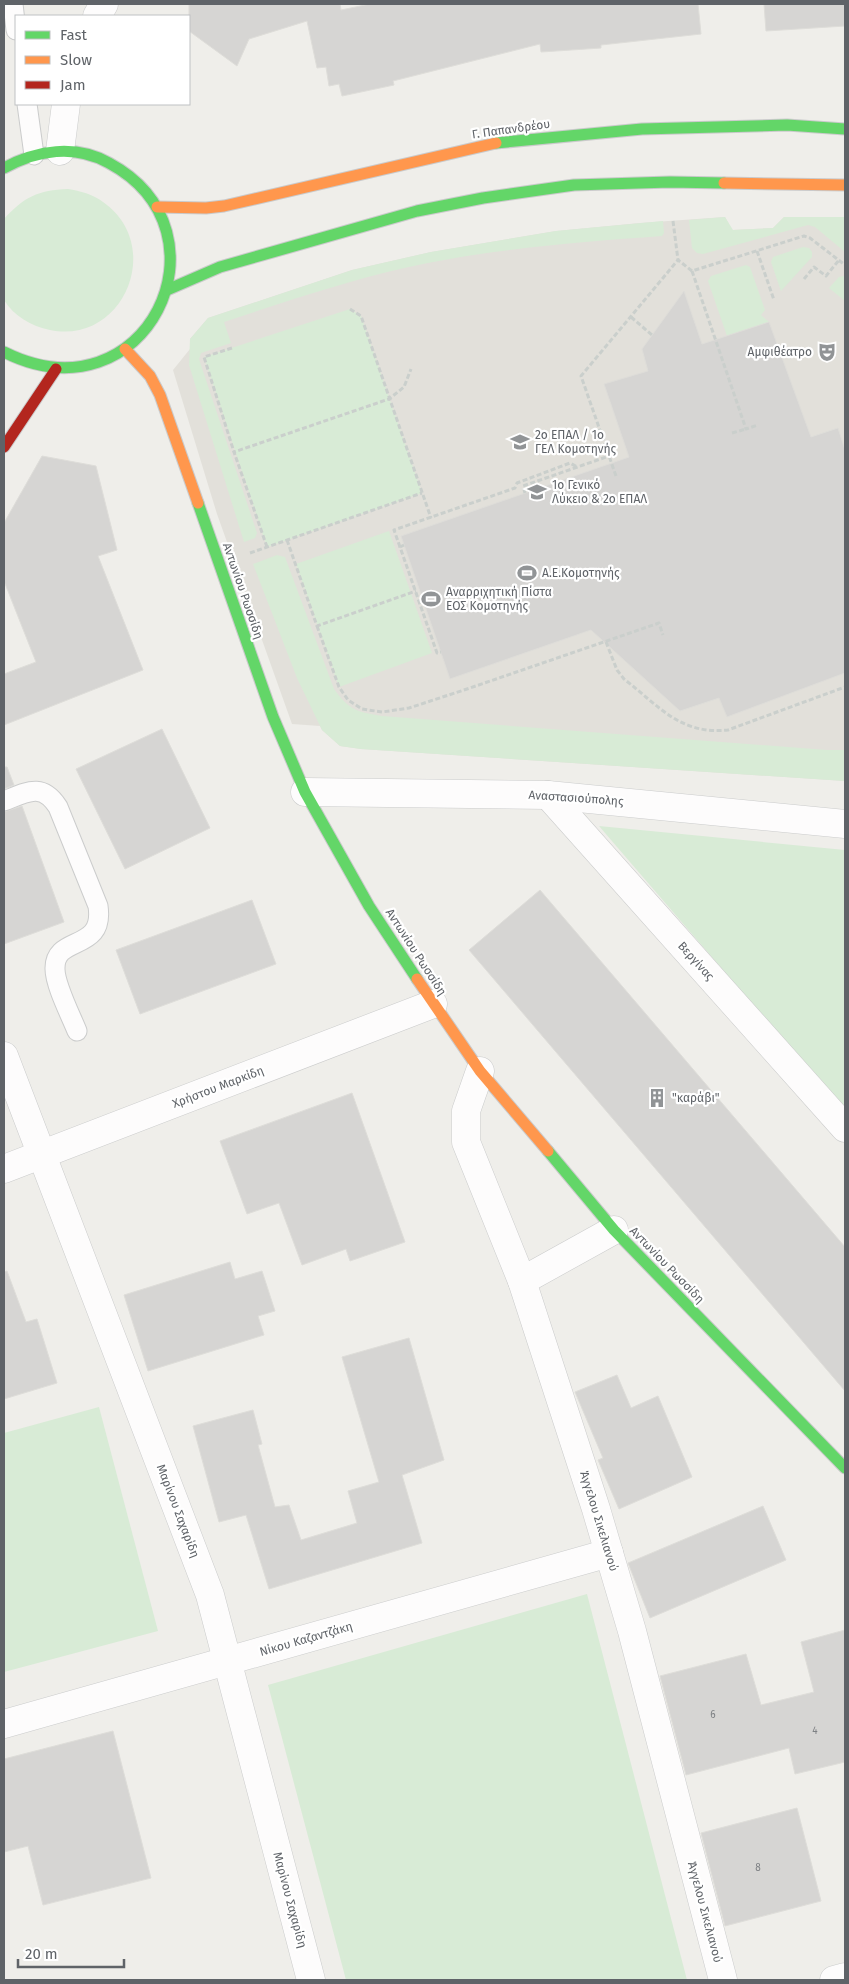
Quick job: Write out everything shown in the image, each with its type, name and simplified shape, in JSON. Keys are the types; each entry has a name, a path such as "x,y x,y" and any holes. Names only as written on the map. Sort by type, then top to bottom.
{"main road":[{"name":"Γ. Παπανδρέου","path":"157,207 206,208 224,206 494,143 642,129 786,126 845,129"},
{"path":"4,168 47,153 80,152 117,166 133,177 157,207 166,227 171,269 161,308 151,323 125,349 109,358 92,365 56,369 20,360 4,352"},
{"path":"167,290 220,267 417,211 483,198 574,186 670,182 845,185"},
{"name":"Αντωνίου Ρωσσίδη","path":"125,349 150,376 160,395 273,717 305,792 370,906 433,1004 480,1071 614,1230 845,1468"},
{"path":"4,447 56,369"}],"street":[{"path":"98,15 104,4"},
{"path":"47,153 66,105"},
{"name":"Αναστασιούπολης","path":"305,792 548,794 845,824"},
{"name":"Βεργίνας","path":"548,794 845,1128"},
{"name":"Χρήστου Μαρκίδη","path":"4,1169 42,1156 433,1004"},
{"name":"Μαρίνου Σαχαρίδη","path":"4,1056 202,1576 228,1661 311,1980"},
{"name":"Άγγελου Σικελιανού","path":"480,1071 466,1111 466,1142 522,1282 609,1553 632,1631 723,1980"},
{"path":"522,1282 614,1230"},
{"name":"Νίκου Καζαντζάκη","path":"4,1724 609,1553"},
{"path":"834,1980 845,1977"}],"lane":[{"path":"12,4 15,24"},
{"path":"27,105 47,153"},
{"path":"4,801 34,790 52,798 58,807 98,906 99,916 95,930 83,940 62,950 57,959 55,969 56,979 77,1031"}],"path":[{"path":"673,221 678,260 692,271 746,429"},
{"path":"692,271 804,236 810,238 845,265"},
{"path":"757,251 774,300"},
{"path":"616,476 582,376 678,260"},
{"path":"804,279 814,267 826,276 839,260"},
{"path":"350,309 361,316 431,518"},
{"path":"631,317 652,334"},
{"path":"232,348 204,357 267,547"},
{"path":"234,452 389,400 404,387 411,369"},
{"path":"732,433 758,425"},
{"path":"525,493 523,486 609,456"},
{"path":"441,652 437,653 402,546 394,530 515,488 517,483 570,463 577,467"},
{"path":"249,553 422,493"},
{"path":"287,540 339,687 348,700 362,709 382,712 409,708 659,623 663,635"},
{"path":"317,626 416,591"},
{"path":"606,642 617,670 624,679 680,723 697,730 712,732 728,730 845,687"}],"shaded area":[{"name":"2ο ΕΠΑΛ / 1ο ΓΕΛ Κομοτηνής","path":"725,217 732,230 773,228 784,217 845,217 845,781 361,749 340,746 320,726 292,724 217,514 173,370 190,349 190,339 208,318 352,270 431,252 556,231"}],"green space":[{"path":"68,189 86,193 99,199 122,220 131,242 133,265 128,288 116,307 98,322 76,331 50,330 36,326 24,320 4,300 4,219 18,205 32,196 48,191"},
{"path":"725,217 733,230 773,228 784,217 845,217 845,252 815,227 808,225 703,254 697,253 692,248 689,220"},
{"path":"663,221 664,233 662,236 535,247 471,255 409,267 339,285 224,322 231,343 201,353 199,359 257,533 255,538 244,542 189,365 190,339 208,318 352,270 431,252 556,231"},
{"path":"803,247 809,248 812,252 812,257 781,291 771,262 773,257"},
{"path":"746,265 750,267 765,310 761,315 769,322 727,336 708,281 711,276"},
{"path":"844,276 845,301 829,288 839,277"},
{"path":"350,309 361,316 422,493 267,547 204,357"},
{"path":"389,531 432,653 339,687 296,564"},
{"path":"277,555 285,557 334,689 344,702 354,709 382,716 845,750 845,781 361,749 340,746 322,730 297,678 253,564"},
{"path":"599,826 845,850 845,1112"},
{"path":"99,1407 158,1631 4,1672 4,1433"},
{"path":"587,1594 687,1980 346,1980 268,1685"}],"building":[{"path":"189,4 340,4 341,10 370,4 698,4 701,34 601,45 601,48 541,52 540,44 393,81 394,85 342,96 339,84 329,86 326,67 317,68 307,21 249,39 237,66 190,32"},
{"path":"764,4 845,4 845,26 766,31"},
{"path":"684,291 702,344 769,322 811,437 838,428 845,450 845,673 727,717 719,698 680,711 591,630 450,679 401,536 629,457 604,384 648,371 642,349"},
{"path":"42,456 96,466 117,550 98,556 143,670 4,725 4,674 36,662 4,581 4,523"},
{"path":"162,729 210,828 125,869 76,769"},
{"path":"4,767 7,767 14,785 4,789"},
{"path":"22,806 64,922 4,944 4,812"},
{"name":"\"καράβι\"","path":"540,890 845,1247 845,1391 469,950"},
{"path":"252,900 276,964 140,1014 116,950"},
{"path":"352,1093 405,1242 350,1261 346,1249 302,1265 279,1203 247,1214 220,1141"},
{"path":"230,1262 235,1279 262,1271 275,1311 258,1316 264,1335 148,1371 124,1295"},
{"path":"7,1271 26,1322 37,1319 57,1383 4,1399 4,1272"},
{"path":"409,1338 444,1460 402,1475 422,1543 269,1589 246,1515 219,1522 193,1426 253,1410 262,1444 258,1445 275,1507 289,1505 301,1540 357,1523 348,1491 379,1482 342,1357"},
{"path":"617,1375 631,1408 658,1396 692,1477 619,1509 598,1460 603,1458 575,1392"},
{"path":"763,1506 786,1560 650,1618 628,1563"},
{"path":"845,1630 845,1762 795,1774 789,1748 686,1775 660,1676 746,1654 761,1705 814,1692 801,1642"},
{"path":"113,1731 151,1878 43,1905 28,1846 4,1852 4,1759"},
{"path":"797,1808 821,1901 725,1926 701,1833"}],"traffic: fast":[{"path":"496,143 642,129 787,125 845,129"},
{"path":"4,168 43,153 70,151 83,153 109,163 147,194 167,232 169,272 158,310 133,342 98,362 55,367 4,352"},
{"path":"167,290 220,267 417,211 483,198 574,185 670,182 724,183"},
{"path":"198,503 273,717 305,792 369,906 417,979"},
{"path":"548,1151 614,1230 845,1468"}],"traffic: slow":[{"path":"157,207 206,208 224,206 496,143"},
{"path":"724,183 845,185"},
{"path":"125,349 150,376 160,395 198,503"},
{"path":"417,979 480,1071 548,1151"}],"traffic: jam":[{"path":"4,447 56,369"}],"place":[{"name":"Αμφιθέατρο","path":"827,352"},
{"name":"2ο ΕΠΑΛ / 1ο ΓΕΛ Κομοτηνής","path":"520,442"},
{"name":"1ο Γενικό Λύκειο & 2ο ΕΠΑΛ","path":"537,492"},
{"name":"Α.Ε.Κομοτηνής","path":"527,573"},
{"name":"Αναρριχητική Πίστα ΕΟΣ Κομοτηνής","path":"431,599"},
{"name":"\"καράβι\"","path":"657,1098"}]}
